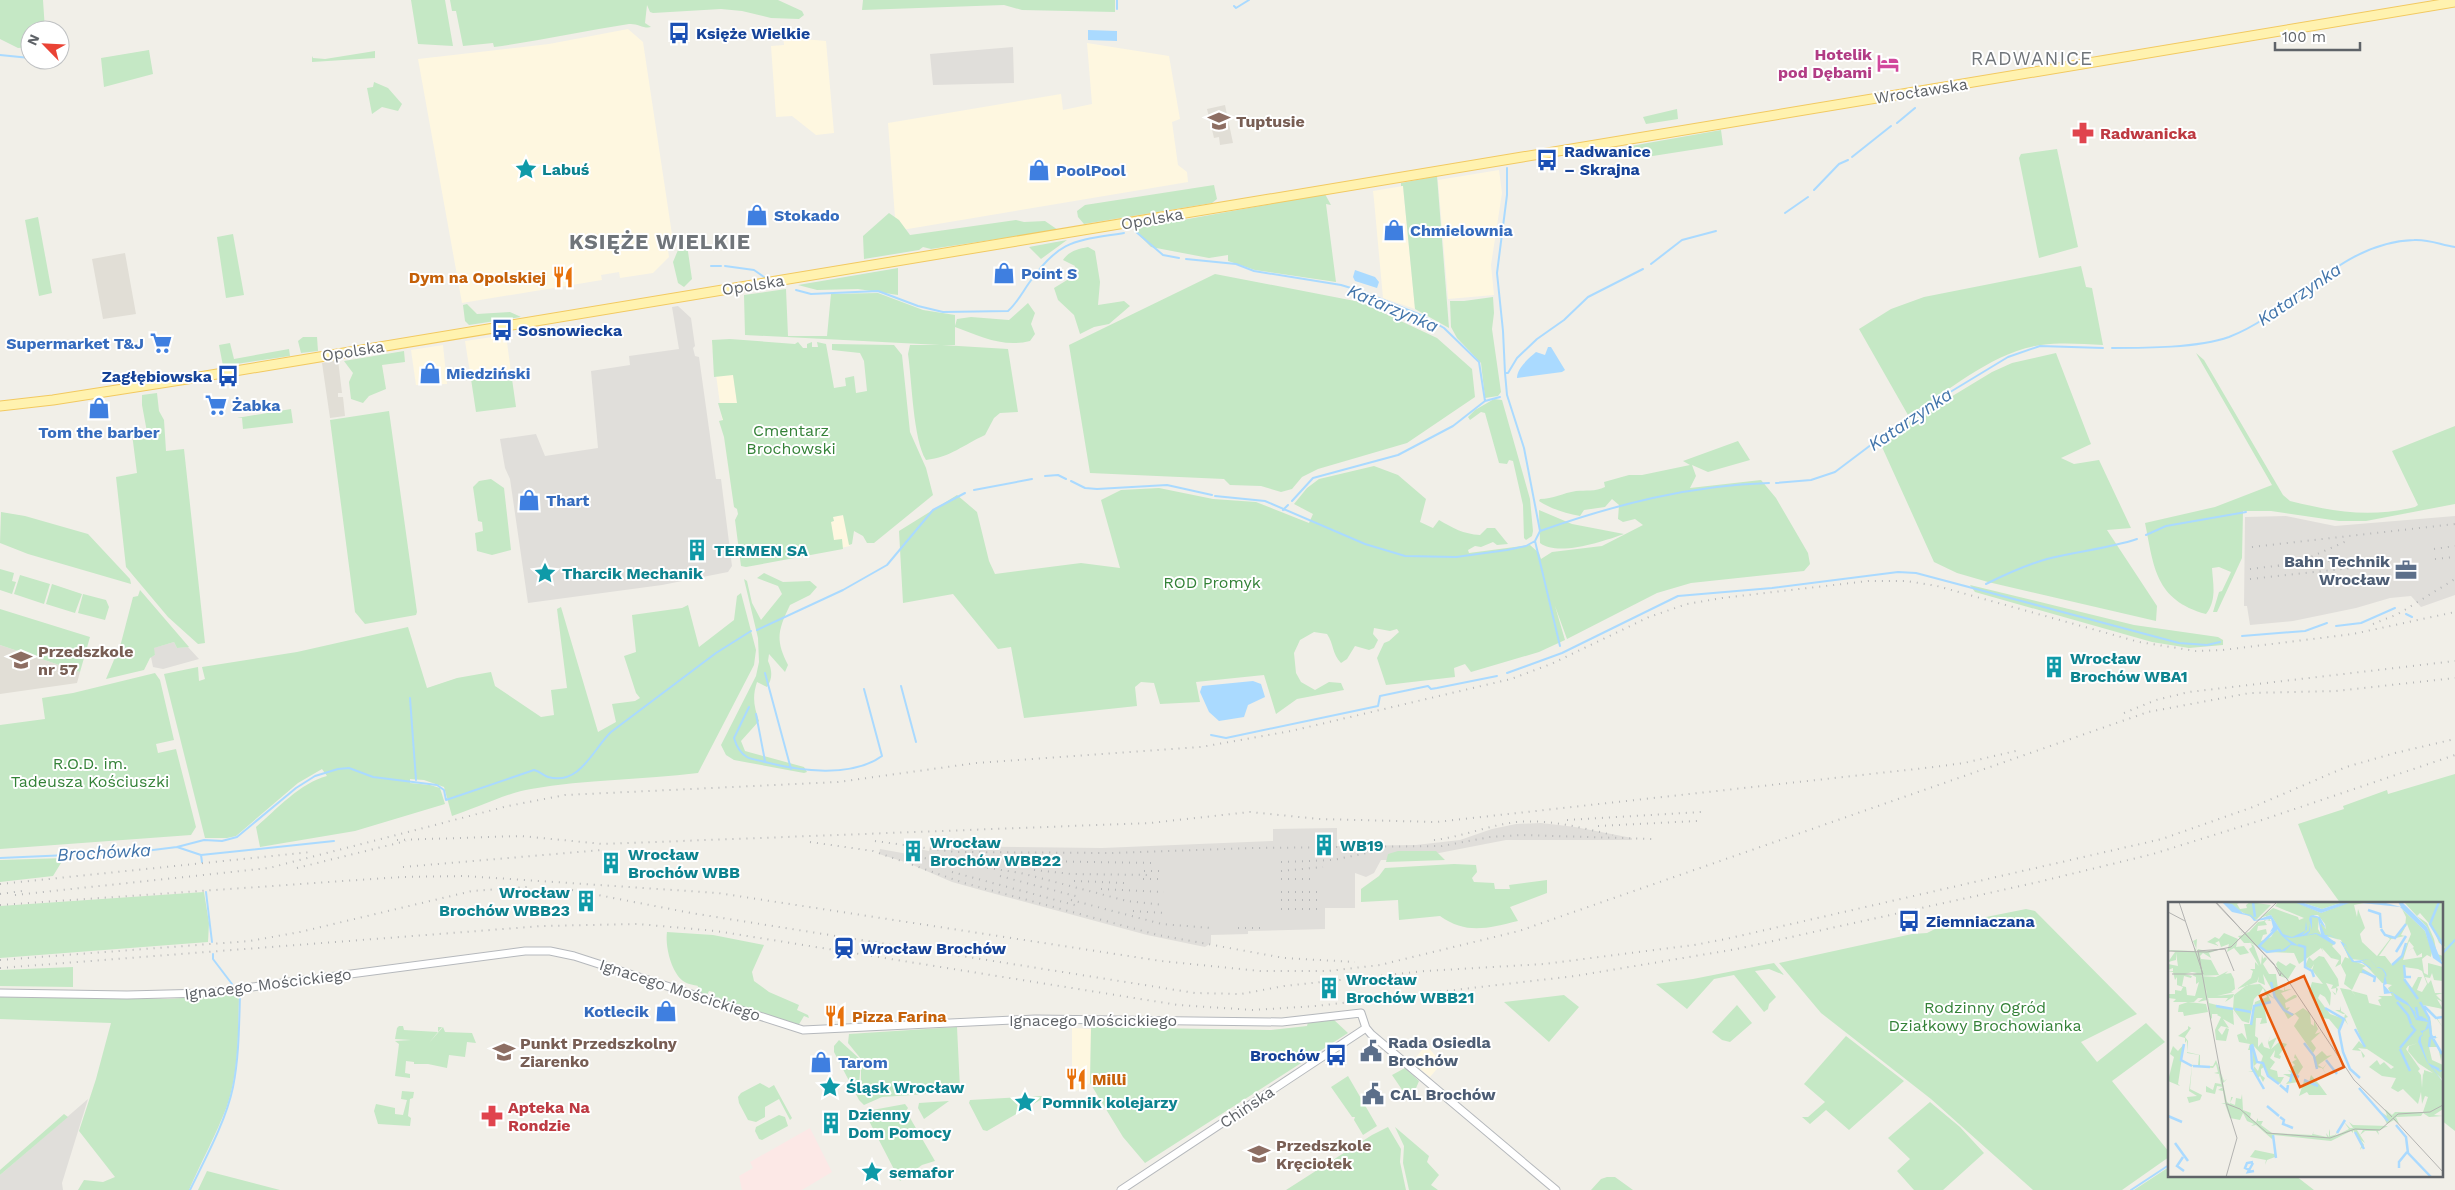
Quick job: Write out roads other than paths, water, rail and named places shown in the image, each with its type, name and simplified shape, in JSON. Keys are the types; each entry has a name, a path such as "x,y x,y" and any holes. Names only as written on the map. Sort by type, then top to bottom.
{"main road":[{"name":"Wrocławska","path":"1505,160 2455,2"},
{"name":"Opolska","path":"0,406 102,393 1505,160"}],"street":[{"name":"Ignacego Mościckiego","path":"0,993 127,995 207,993 525,951 550,951 610,967 803,1030 1034,1019 1282,1022 1361,1013 1366,1028"},
{"name":"Chińska","path":"1124,1188 1366,1028"},
{"path":"1366,1028 1556,1190"}],"water":[{"path":"1088,30 1117,31 1117,41 1088,40"},
{"path":"1355,270 1375,277 1379,282 1377,288 1355,281 1353,277"},
{"path":"1548,347 1551,347 1565,370 1517,378 1521,367 1527,360 1536,352 1545,355"},
{"path":"1253,681 1261,684 1265,697 1248,705 1244,717 1219,721 1209,712 1200,692 1202,686"}],"waterway":[{"path":"1117,0 1117,9"},
{"path":"1234,6 1236,8 1249,0"},
{"name":"Katarzynka","path":"0,55 20,57"},
{"path":"1897,123 1915,108"},
{"path":"1852,157 1891,126"},
{"path":"1814,190 1839,164 1848,160"},
{"path":"1507,168 1507,195 1497,273 1505,373 1507,395 1524,448 1540,531"},
{"path":"1785,213 1808,197"},
{"name":"Katarzynka","path":"1135,231 1163,255 1179,258"},
{"path":"1651,264 1682,240 1716,231"},
{"name":"Katarzynka","path":"796,290 811,294 878,291 918,306 943,312 1008,311 1040,269 1059,250 1080,241 1124,233"},
{"name":"Katarzynka","path":"2112,348 2187,345 2216,341 2253,326 2340,265 2363,252 2387,244 2414,240 2430,241 2455,247"},
{"name":"Katarzynka","path":"1186,259 1236,264 1254,271 1341,285 1423,316 1444,328 1479,362 1485,401"},
{"name":"Katarzynka","path":"711,266 721,266"},
{"name":"Katarzynka","path":"725,266 754,270 764,277"},
{"path":"1505,373 1508,373 1517,358 1537,339 1564,320 1588,297 1643,269"},
{"name":"Katarzynka","path":"1776,483 1811,480 1835,472 1904,420 2008,357 2040,346 2103,348"},
{"name":"Katarzynka","path":"1292,501 1313,478 1398,455 1453,426 1485,401 1500,397"},
{"path":"1045,476 1058,475 1066,479"},
{"path":"974,490 1032,479"},
{"path":"1071,481 1085,488 1167,485 1212,495"},
{"name":"Katarzynka","path":"1215,496 1265,501 1365,544 1405,556 1456,557 1526,546 1535,541 1540,531 1596,513 1653,498 1710,488 1769,483"},
{"path":"757,630 843,590 887,565 933,510 965,493"},
{"name":"Katarzynka","path":"1283,510 1288,505"},
{"path":"2146,535 2166,526 2246,512"},
{"path":"1986,584 2016,570 2047,559 2137,539"},
{"path":"1535,541 1560,646"},
{"path":"1507,673 1562,653 1678,596 1772,588 1898,572 1916,573 2179,643 2207,645 2220,642"},
{"path":"2336,626 2361,623 2395,608"},
{"path":"2406,614 2412,617"},
{"path":"2242,636 2305,631 2327,623"},
{"path":"177,847 204,840 222,841 237,837 296,788 315,776 338,769 349,768 373,777 437,785 444,790 446,800 534,770 548,777 559,778 569,776 585,764 611,732 716,653 751,631"},
{"path":"765,673 791,769"},
{"path":"1211,735 1226,738 1378,706 1380,696 1428,686 1431,689 1497,676"},
{"path":"901,686 916,742"},
{"path":"749,707 734,738 739,749 745,755 751,759 793,768 825,771 841,770 870,763 882,756 864,689"},
{"path":"410,698 416,780"},
{"path":"756,714 765,761"},
{"path":"201,855 334,841"},
{"name":"Brochówka","path":"0,858 137,852 177,847 201,855 202,862"},
{"name":"Brochówka","path":"206,892 212,942"},
{"path":"2442,954 2455,940"},
{"name":"Brochówka","path":"213,954 213,959 232,984"},
{"name":"Brochówka","path":"190,1190 215,1140 230,1100 236,1064 240,996"},
{"path":"2131,1190 2168,1166"}],"railway":[{"path":"2252,547 2455,524"},
{"path":"2278,566 2304,560 2349,540"},
{"path":"2434,549 2455,546"},
{"path":"2435,559 2455,557"},
{"path":"2307,563 2350,558"},
{"path":"2250,569 2284,565"},
{"path":"2250,579 2351,568"},
{"path":"2373,624 2398,614 2455,579"},
{"path":"15,895 269,868 508,806 565,795 838,782 976,763 1201,747 1291,731 1511,679 1551,664 1649,617 1687,604 1722,598 1868,581 1907,581 1937,586 2139,642 2196,651 2223,650 2353,634 2455,612"},
{"path":"2124,713 2156,700 2189,692 2455,661"},
{"path":"0,905 401,877 465,876 718,893 1161,961 1260,971 1328,971 1380,965 1519,931 2148,712 2250,693 2336,691 2455,678"},
{"path":"572,890 691,913 1195,993 1241,994 1284,986 1425,971 1544,964 1694,945 1726,939 2162,839 2253,807 2346,767 2455,739"},
{"path":"397,840 521,836 603,844 1150,823 1250,812 1319,819 1436,822 1934,767 1964,763 2020,750"},
{"path":"0,968 542,926 638,924 716,931 1178,1005 1253,1010 1316,1006 1575,976 1737,949 2034,883 2153,854 2262,820 2455,755"},
{"path":"1567,820 1701,812"},
{"path":"1434,840 1486,828 1530,821 1566,825 1613,835"},
{"path":"1598,826 1697,821"},
{"path":"875,841 955,852 1110,853 1253,848 1442,846 1490,837 1521,835 1654,839"},
{"path":"297,868 406,841"},
{"path":"810,842 873,851 964,883 1158,935 1284,958 1355,962"},
{"path":"403,867 602,850"},
{"path":"0,884 311,852"},
{"path":"1281,862 1333,860 1372,852"},
{"path":"904,855 1021,873 1127,901 1164,905"},
{"path":"975,860 1152,863"},
{"path":"1281,871 1323,867"},
{"path":"1034,870 1071,874 1151,875"},
{"path":"1144,871 1164,871"},
{"path":"952,872 1078,906"},
{"path":"1000,876 1079,897"},
{"path":"1143,879 1164,879"},
{"path":"1281,879 1314,879"},
{"path":"1074,881 1125,883"},
{"path":"0,960 250,941 300,932 472,891 527,887"},
{"path":"1101,889 1164,892"},
{"path":"0,894 22,891"},
{"path":"1281,892 1319,892"},
{"path":"1071,900 1162,924 1211,928"},
{"path":"1281,900 1318,900"},
{"path":"1281,909 1318,909"},
{"path":"1133,911 1164,913"},
{"path":"1238,928 1266,928"}],"place":[{"name":"Księże Wielkie","path":"679,33"},
{"name":"Hotelik pod Dębami","path":"1888,63"},
{"name":"Tuptusie","path":"1219,121"},
{"name":"Radwanicka","path":"2083,133"},
{"name":"Radwanice – Skrajna","path":"1547,160"},
{"name":"Labuś","path":"526,169"},
{"name":"PoolPool","path":"1039,170"},
{"name":"Stokado","path":"757,215"},
{"name":"Chmielownia","path":"1394,230"},
{"name":"Point S","path":"1004,273"},
{"name":"Dym na Opolskiej","path":"563,277"},
{"name":"Sosnowiecka","path":"502,330"},
{"name":"Supermarket T&J","path":"161,343"},
{"name":"Miedziński","path":"430,373"},
{"name":"Zagłębiowska","path":"228,376"},
{"name":"Żabka","path":"216,405"},
{"name":"Tom the barber","path":"99,408"},
{"name":"Thart","path":"529,500"},
{"name":"TERMEN SA","path":"697,550"},
{"name":"Bahn Technik Wrocław","path":"2406,570"},
{"name":"Tharcik Mechanik","path":"545,573"},
{"name":"Przedszkole nr 57","path":"21,660"},
{"name":"Wrocław Brochów WBA1","path":"2054,667"},
{"name":"WB19","path":"1324,845"},
{"name":"Wrocław Brochów WBB22","path":"913,851"},
{"name":"Wrocław Brochów WBB","path":"611,863"},
{"name":"Wrocław Brochów WBB23","path":"586,901"},
{"name":"Ziemniaczana","path":"1909,921"},
{"name":"Wrocław Brochów","path":"844,948"},
{"name":"Wrocław Brochów WBB21","path":"1329,988"},
{"name":"Kotlecik","path":"666,1011"},
{"name":"Pizza Farina","path":"835,1016"},
{"name":"Rada Osiedla Brochów","path":"1371,1051"},
{"name":"Punkt Przedszkolny Ziarenko","path":"504,1052"},
{"name":"Brochów","path":"1336,1055"},
{"name":"Tarom","path":"821,1062"},
{"name":"Milli","path":"1076,1079"},
{"name":"Śląsk Wrocław","path":"830,1087"},
{"name":"CAL Brochów","path":"1373,1094"},
{"name":"Pomnik kolejarzy","path":"1025,1102"},
{"name":"Apteka Na Rondzie","path":"492,1116"},
{"name":"Dzienny Dom Pomocy","path":"831,1123"},
{"name":"Przedszkole Kręciołek","path":"1259,1154"},
{"name":"semafor","path":"872,1172"}],"district":[{"name":"RADWANICE","path":"2032,58"},
{"name":"KSIĘŻE WIELKIE","path":"660,241"}],"park label":[{"name":"Cmentarz Brochowski","path":"791,439"},
{"name":"ROD Promyk","path":"1212,582"},
{"name":"R.O.D. im. Tadeusza Kościuszki","path":"90,772"},
{"name":"Rodzinny Ogród Działkowy Brochowianka","path":"1985,1016"}]}
